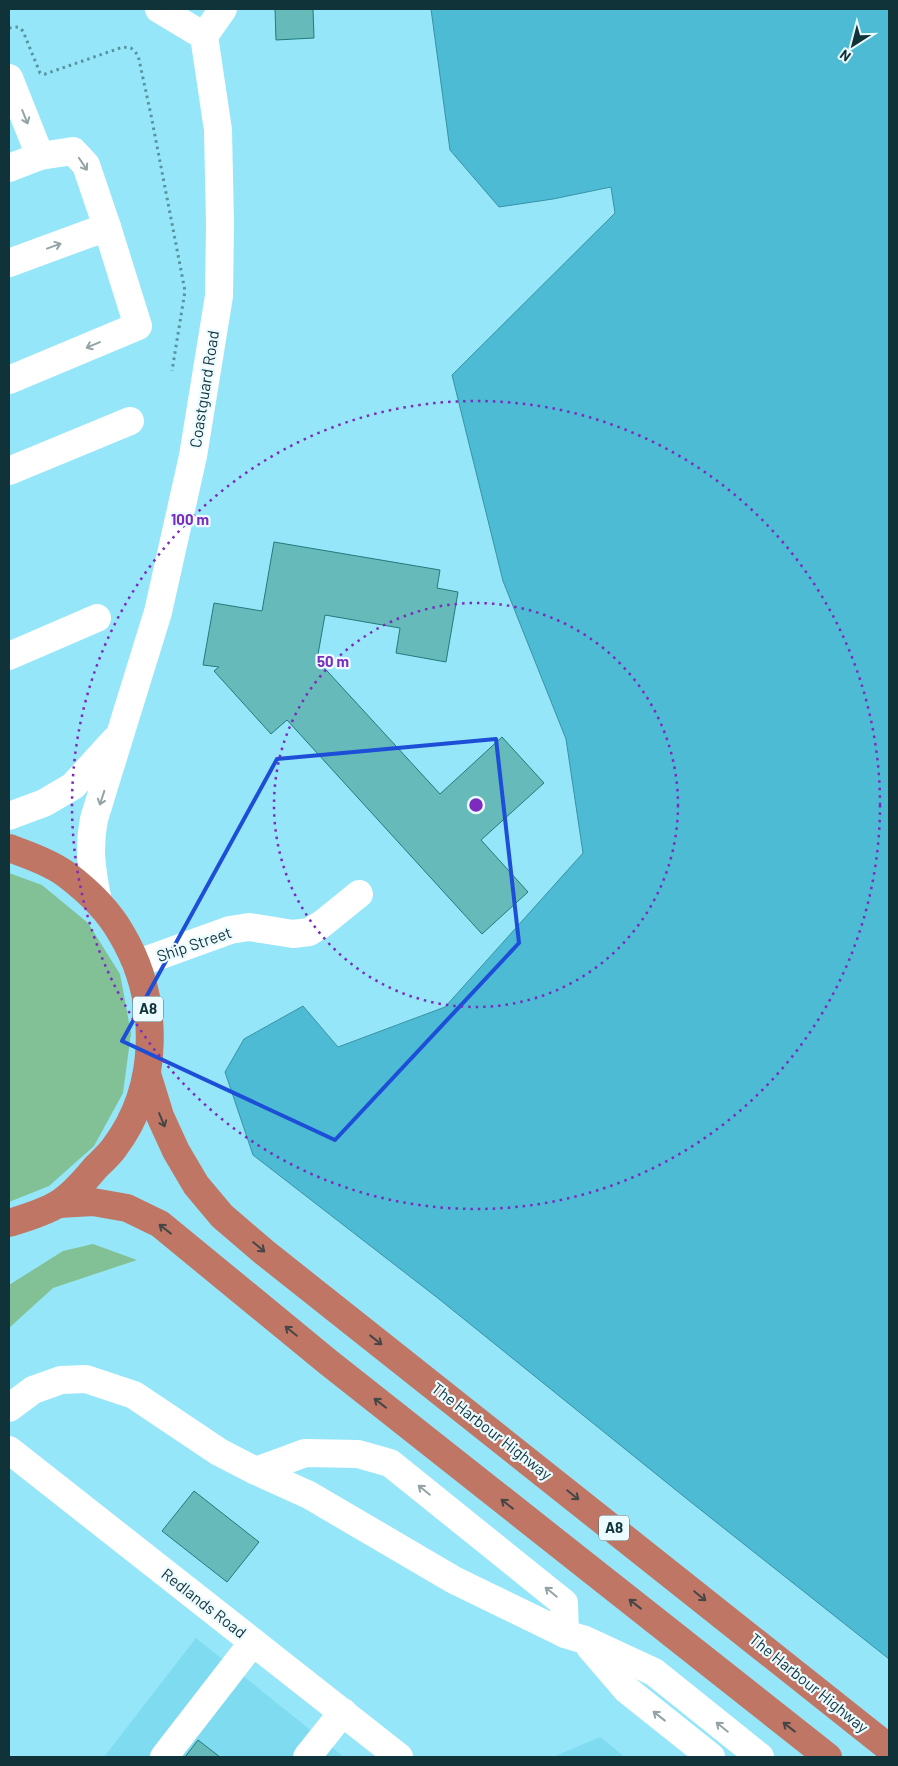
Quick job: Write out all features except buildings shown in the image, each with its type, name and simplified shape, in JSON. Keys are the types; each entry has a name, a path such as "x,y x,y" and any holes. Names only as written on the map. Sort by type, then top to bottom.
{"highway":[{"name":"A8","path":"9,848 29,855 66,874 98,902 121,932 136,964 146,997 151,1036 147,1074 134,1114 115,1147 88,1177 59,1204 16,1224"},
{"name":"The Harbour Highway","path":"147,1074 160,1116 176,1151 196,1185 222,1216 264,1252 889,1748"},
{"name":"A8","path":"59,1204 94,1202 128,1208 160,1224 336,1368 828,1757"}],"street":[{"path":"159,9 204,36 223,9"},
{"name":"Coastguard Road","path":"98,902 90,865 90,838 94,819 158,612 173,549 193,456 219,296 218,130 204,36"},
{"path":"9,78 40,156"},
{"path":"9,168 40,156 73,151 86,165 138,326 9,380"},
{"path":"9,263 106,227"},
{"path":"9,471 130,421"},
{"path":"9,656 97,618"},
{"name":"Coastguard Road","path":"9,816 44,803 72,786 121,734"},
{"name":"Ship Street","path":"136,964 230,930 255,927 293,934 308,932 318,928 359,894"},
{"path":"9,1408 33,1390 61,1380 86,1379 134,1395 219,1452 309,1495 454,1580 654,1672 760,1757"},
{"name":"Redlands Road","path":"9,1450 399,1757"},
{"path":"256,1471 306,1453 358,1454 390,1462 564,1603 575,1637 627,1690 711,1757"},
{"path":"164,1757 253,1642"},
{"path":"308,1757 343,1712"}],"path":[{"path":"9,28 18,28 23,31 40,73 45,74 123,47 131,48 138,55 185,291 172,371"}],"highlighted area":[{"path":"496,739 519,943 335,1140 122,1041 277,759"}],"shaded area":[{"path":"431,9 889,9 889,1659 439,1299 253,1155 225,1072 244,1039 303,1006 338,1047 445,1007 583,853 566,739 503,581 452,375 615,213 611,187 553,199 499,207 450,150"},
{"path":"196,1638 344,1757 104,1757"},
{"path":"600,1737 625,1757 553,1757"}],"green space":[{"path":"9,873 42,885 88,923 120,974 131,1033 123,1093 94,1146 49,1186 9,1202"},
{"path":"93,1244 137,1260 53,1288 9,1328 9,1285 63,1251"}]}
